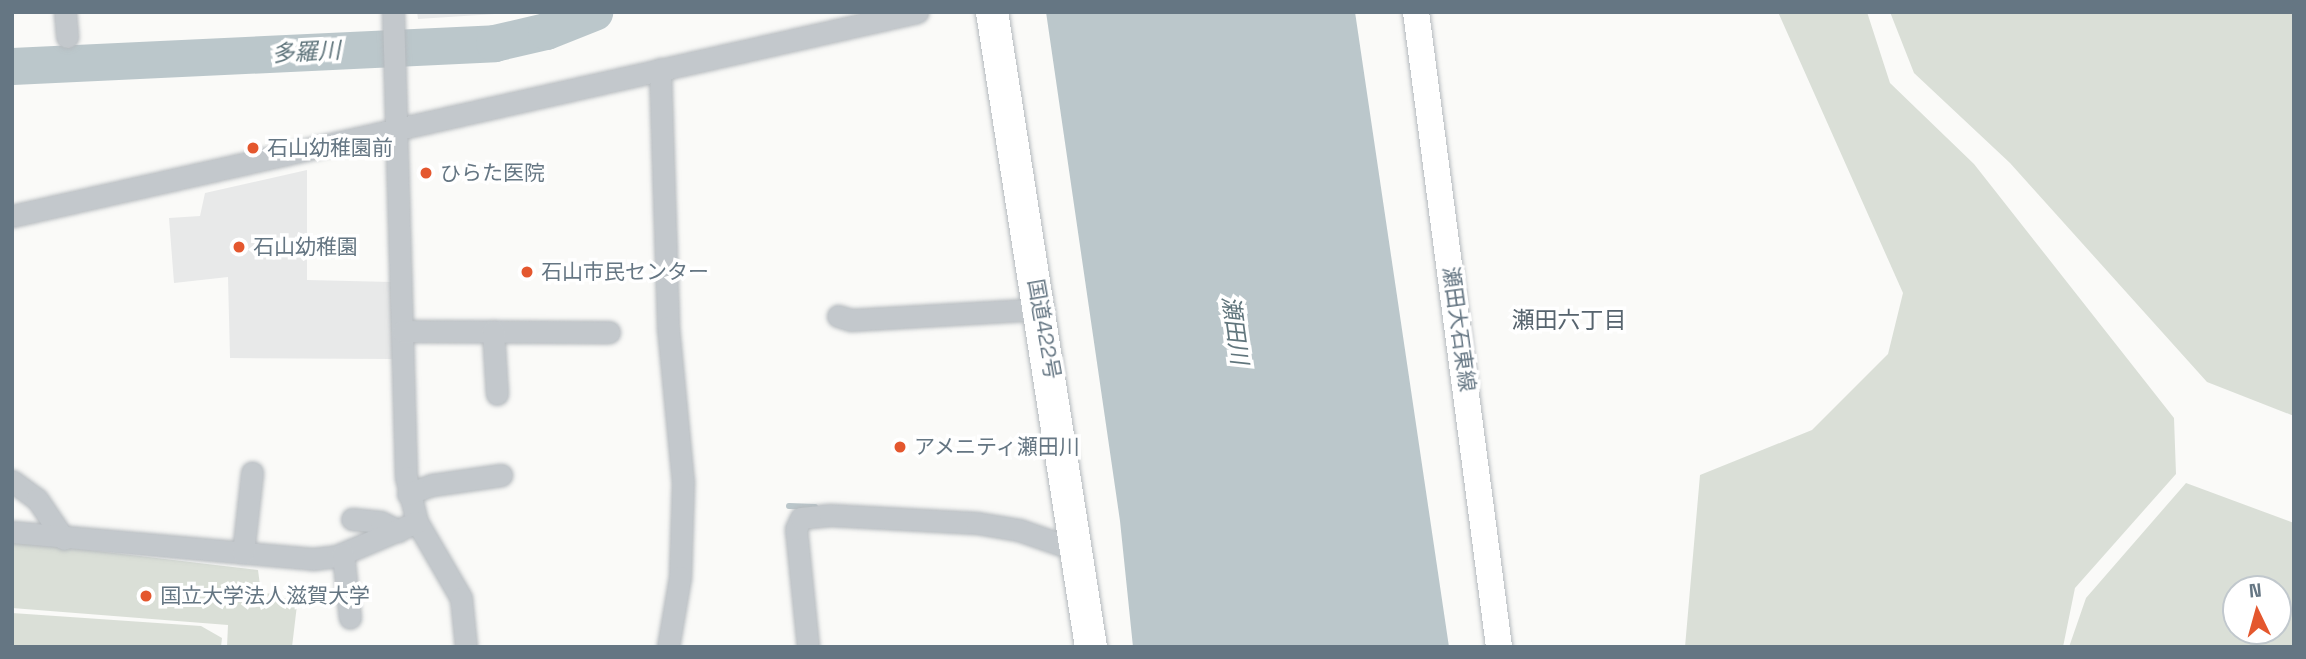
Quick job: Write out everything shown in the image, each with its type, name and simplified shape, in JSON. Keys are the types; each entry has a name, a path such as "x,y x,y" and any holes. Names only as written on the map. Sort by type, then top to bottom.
{"highway":[{"name":"国道422号","path":"992,12 1079,551 1091,647"}],"main road":[{"name":"瀬田大石東線","path":"1416,12 1499,647"}],"street":[{"path":"65,12 67,37"},
{"path":"12,216 917,12"},
{"path":"393,19 394,129 408,526 461,598 466,647"},
{"path":"660,69 668,327 683,525 668,647"},
{"path":"838,316 851,320 1040,309"},
{"path":"402,331 609,332"},
{"path":"493,331 497,394"},
{"path":"243,553 252,473"},
{"path":"408,494 432,485 501,475"},
{"path":"12,481 37,499 64,539"},
{"path":"808,647 796,529 801,518 830,515 977,523 1019,530 1079,551"},
{"path":"352,519 408,526"},
{"path":"12,532 64,539 313,559 343,554 408,526"},
{"path":"343,554 350,618"}],"shaded area":[{"path":"417,12 527,12 418,19"},
{"path":"1778,12 1867,12 1890,83 1974,164 2174,418 2176,474 2075,588 2063,647 1685,647 1700,475 1812,430 1888,354 1903,293"},
{"path":"1890,12 2294,12 2294,416 2207,382 2010,163 1914,73"},
{"name":"石山幼稚園","path":"307,170 307,280 392,282 394,359 230,358 228,277 174,283 169,218 200,216 205,193"},
{"path":"2186,483 2294,523 2294,647 2069,647 2086,598"},
{"name":"国立大学法人滋賀大学","path":"12,541 258,570 261,593 277,594 297,605 292,647 227,647 228,625 12,608"},
{"path":"12,613 201,626 222,638 221,647 12,647"}],"water":[{"name":"瀬田川","path":"1046,12 1355,12 1449,647 1133,647 1120,521"}],"waterway":[{"name":"多羅川","path":"12,66 494,43 546,31 594,12"},
{"path":"789,506 815,507"}],"place":[{"name":"石山幼稚園前","path":"253,148"},
{"name":"ひらた医院","path":"426,173"},
{"name":"石山幼稚園","path":"239,247"},
{"name":"石山市民センター","path":"527,272"},
{"name":"アメニティ瀬田川","path":"900,447"},
{"name":"国立大学法人滋賀大学","path":"146,596"}],"district":[{"name":"瀬田六丁目","path":"1569,320"}]}
